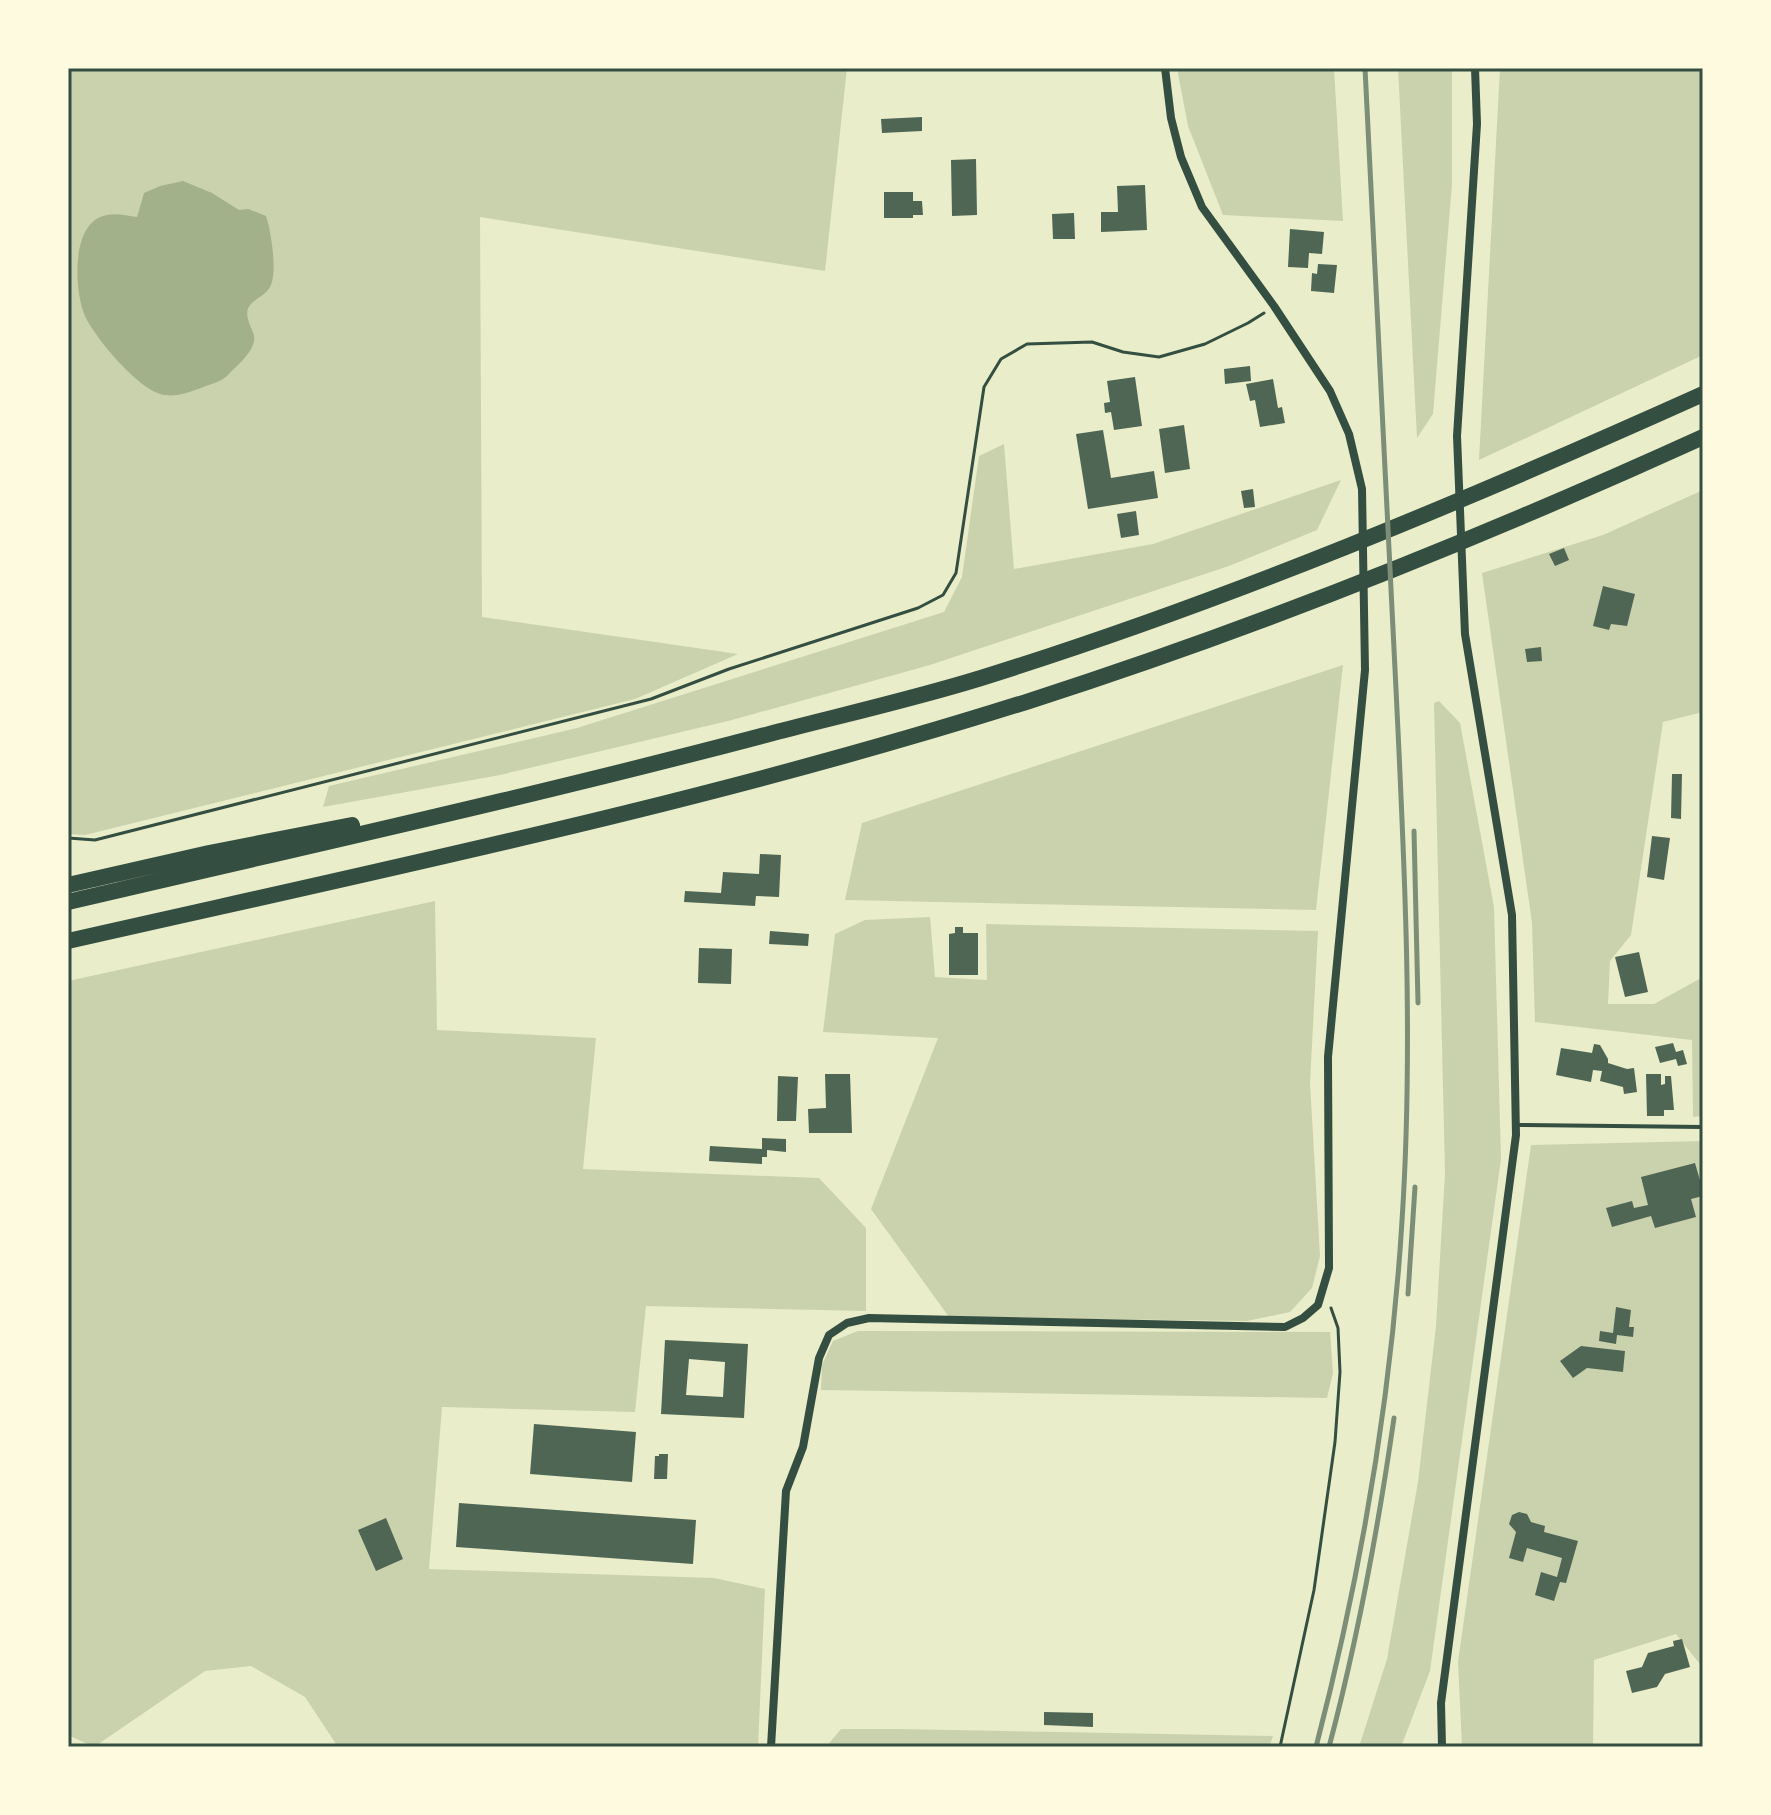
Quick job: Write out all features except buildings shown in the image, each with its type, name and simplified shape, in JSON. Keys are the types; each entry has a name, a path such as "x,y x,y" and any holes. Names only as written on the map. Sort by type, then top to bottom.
{"highway":[{"path":"68,902 632,771 976,679 1152,622 1337,550 1479,493 1703,394"},
{"path":"68,941 527,837 867,749 1030,701 1339,592 1481,535 1703,437"},
{"path":"68,885 209,853 632,771"}],"street":[{"path":"771,1747 786,1491 803,1447 819,1358 829,1335 847,1323 869,1318 1285,1327 1318,1305 1329,1268 1328,1057 1365,670 1362,489 1349,434 1330,391 1274,306 1202,207 1181,157 1171,118 1165,68"},
{"path":"1442,1747 1441,1703 1516,1124 1512,915 1465,634 1458,451 1477,124 1475,68"}],"lane":[{"path":"1516,1124 1703,1127"}],"path":[{"path":"68,838 95,840 651,699 729,669 918,608 943,595 956,573 984,387 1001,359 1027,344 1092,342 1123,352 1159,357 1205,344 1274,306"},
{"path":"1280,1747 1314,1590 1335,1442 1340,1372 1338,1328 1324,1286"}],"shaded area":[{"path":"68,68 847,68 825,271 480,217 482,617 738,654 635,699 85,835 68,834"},
{"path":"1177,68 1334,68 1343,221 1223,215 1188,126"},
{"path":"1398,68 1452,68 1452,184 1433,414 1417,438"},
{"path":"1500,68 1703,68 1703,355 1479,460"},
{"path":"183,181 212,193 239,210 248,209 266,216 274,262 270,287 248,308 254,342 245,357 219,381 179,395 165,395 155,392 132,375 90,326 81,305 78,258 86,230 95,220 111,214 137,217 144,193"},
{"path":"1004,444 1014,569 1153,544 1341,480 1317,530 1229,566 930,665 732,720 500,775 323,807 329,786 577,728 944,612 962,577 979,456"},
{"path":"1703,490 1703,712 1663,722 1631,935 1610,961 1608,1004 1654,1004 1703,977 1703,1116 1693,1117 1692,1040 1535,1022 1532,923 1482,573 1603,535"},
{"path":"1343,665 1316,910 845,900 862,823"},
{"path":"1439,701 1460,723 1494,907 1501,1159 1430,1671 1401,1747 1359,1747 1387,1659 1418,1482 1436,1326 1445,1173 1434,703"},
{"path":"435,901 437,1030 596,1038 583,1169 819,1178 866,1228 866,1311 646,1306 635,1412 442,1407 429,1569 714,1578 765,1589 758,1747 338,1747 305,1697 251,1666 205,1671 94,1747 68,1735 68,981"},
{"path":"930,917 935,977 987,980 986,924 1318,931 1310,1083 1320,1256 1312,1288 1290,1312 1247,1321 949,1317 871,1209 938,1038 823,1032 835,934 865,920"},
{"path":"1703,1141 1703,1668 1676,1634 1594,1660 1593,1747 1462,1747 1458,1662 1531,1145"},
{"path":"858,1331 1330,1332 1333,1373 1327,1398 821,1390 822,1365 833,1341"},
{"path":"841,1729 1273,1736 1269,1747 826,1747"}],"railway":[{"path":"1316,1747 1347,1617 1382,1420 1397,1288 1406,1152 1404,876 1365,68"},
{"path":"1414,831 1418,1003"},
{"path":"1408,1294 1415,1187"},
{"path":"1329,1747 1366,1583 1394,1418"}]}
